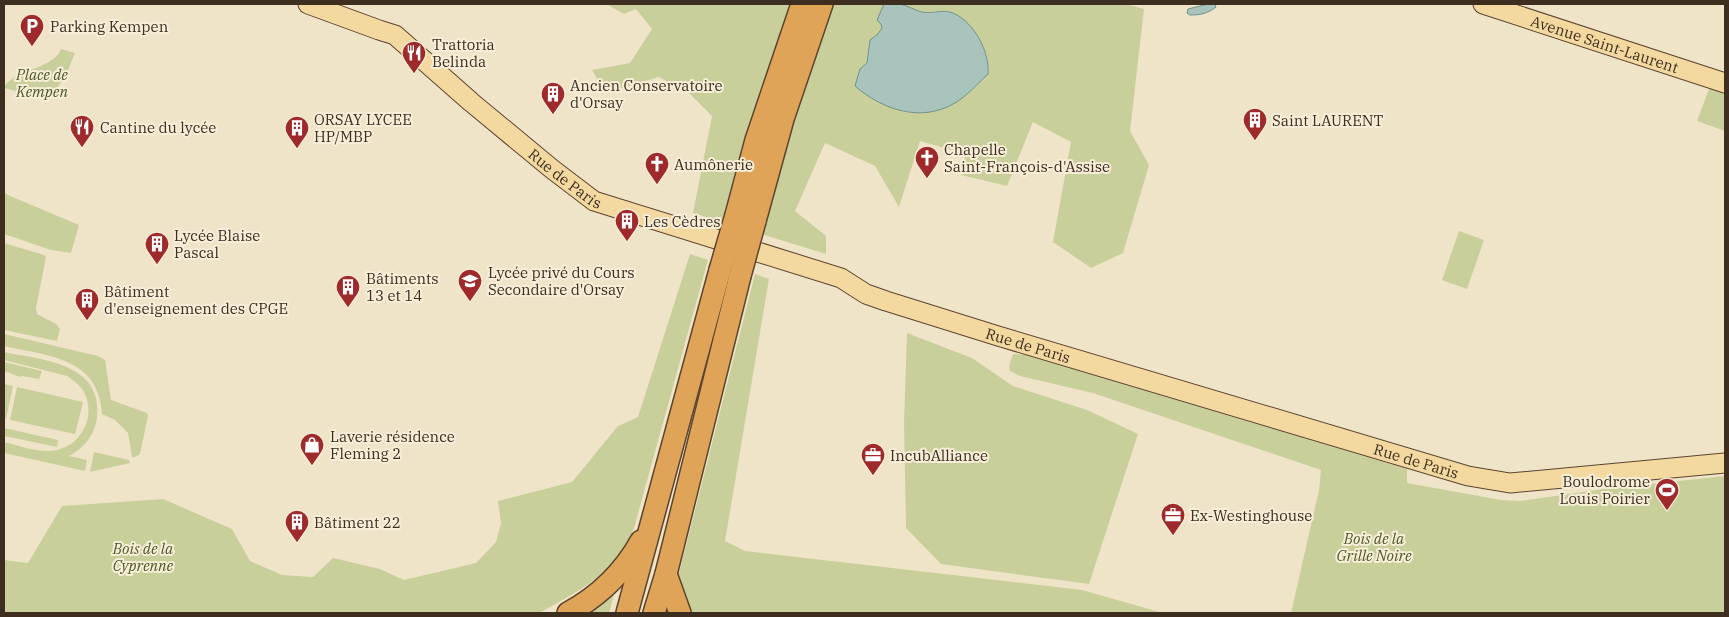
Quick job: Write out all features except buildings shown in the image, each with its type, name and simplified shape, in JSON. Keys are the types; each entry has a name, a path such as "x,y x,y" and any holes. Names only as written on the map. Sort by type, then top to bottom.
{"highway":[{"path":"745,218 756,140 802,4"},
{"path":"627,613 652,522 730,273 745,218 783,118 822,4"},
{"path":"654,613 666,574 730,273"},
{"path":"568,613 602,591 620,572 634,554 652,522"},
{"path":"666,574 680,613"}],"main road":[{"name":"Rue de Paris","path":"308,4 395,34 464,96 594,201 841,278 866,294 886,301 1468,476 1510,483 1725,463"},
{"name":"Avenue Saint-Laurent","path":"1483,4 1725,83"}],"green space":[{"path":"606,4 884,4 877,20 882,28 870,40 867,63 860,69 903,112 914,113 931,112 973,89 987,74 944,11 923,12 900,4 1126,4 1144,9 1130,131 1149,165 1123,253 1091,268 1053,242 1071,142 1033,122 1007,186 961,175 966,154 920,141 899,207 875,166 825,143 795,211 826,236 826,254 693,213 712,116 689,93 659,77 605,93 592,70 630,63 652,29 636,9 624,14"},
{"name":"Place de Kempen","path":"61,49 75,53 66,75 49,100 4,88 15,77 50,61 57,56"},
{"path":"1710,86 1725,87 1725,131 1697,121"},
{"path":"4,192 79,225 71,253 51,250 4,234"},
{"path":"1459,231 1484,240 1467,289 1442,280"},
{"path":"4,243 46,257 36,308 37,314 56,324 60,329 57,341 4,330"},
{"name":"Bois de la Cyprenne","path":"690,254 708,260 634,528 617,557 595,579 539,613 4,613 4,560 28,563 62,506 163,499 232,529 250,561 282,575 313,577 333,558 380,569 404,580 476,563 496,542 501,523 498,501 572,482 618,426 638,417"},
{"path":"755,274 769,279 725,541 745,551 1082,590 1163,613 669,613"},
{"path":"907,333 972,358 1013,386 1087,410 1138,434 1089,584 941,564 906,528 904,422"},
{"path":"4,334 98,356 105,360 111,400 147,413 140,454 132,457 128,433 115,420 102,414 99,395 91,381 81,370 68,362 53,357 4,346"},
{"path":"4,352 67,367 80,375 90,385 96,399 96,424 88,440 69,456 87,460 85,471 4,453 4,442 44,451 66,447 74,442 85,427 89,410 84,392 67,376 4,360"},
{"name":"Bois de la Grille Noire","path":"1013,354 1036,355 1407,469 1407,483 1501,500 1520,501 1604,489 1725,476 1725,613 1291,613 1319,490 1321,470 1093,393 1020,376 1010,371 1009,366"},
{"path":"4,362 42,371 39,379 20,377 4,371"},
{"path":"4,384 13,386 6,419 4,418"},
{"path":"17,387 83,402 75,434 10,420"},
{"path":"4,428 58,440 57,447 4,436"},
{"path":"94,452 129,460 130,463 90,472"},
{"path":"614,594 609,613 580,613"}],"water":[{"path":"884,4 902,5 922,12 949,12 961,17 974,30 983,47 988,65 988,74 955,103 929,112 903,111 878,102 866,94 855,86 860,69 867,63 870,40 882,28 877,20"},
{"path":"1215,4 1216,7 1200,14 1190,15 1187,13 1188,9"}],"place":[{"name":"Parking Kempen","path":"32,47"},
{"name":"Trattoria Belinda","path":"414,74"},
{"name":"Ancien Conservatoire d'Orsay","path":"553,115"},
{"name":"Saint LAURENT","path":"1255,141"},
{"name":"Cantine du lycée","path":"82,148"},
{"name":"ORSAY LYCEE HP/MBP","path":"297,149"},
{"name":"Chapelle Saint-François-d'Assise","path":"927,179"},
{"name":"Aumônerie","path":"657,185"},
{"name":"Les Cèdres","path":"627,242"},
{"name":"Lycée Blaise Pascal","path":"157,265"},
{"name":"Lycée privé du Cours Secondaire d'Orsay","path":"470,302"},
{"name":"Bâtiments 13 et 14","path":"348,308"},
{"name":"Bâtiment d'enseignement des CPGE","path":"87,321"},
{"name":"Laverie résidence Fleming 2","path":"312,466"},
{"name":"IncubAlliance","path":"873,476"},
{"name":"Boulodrome Louis Poirier","path":"1667,511"},
{"name":"Ex-Westinghouse","path":"1173,536"},
{"name":"Bâtiment 22","path":"297,543"}]}
